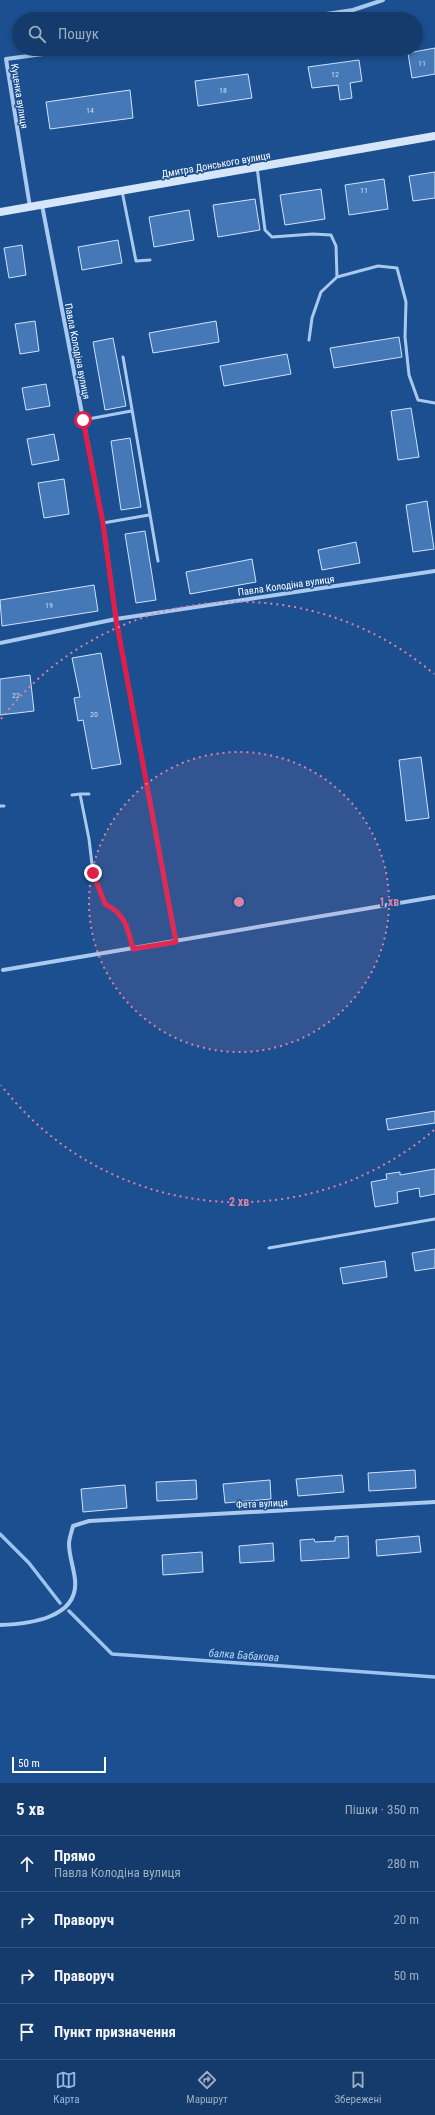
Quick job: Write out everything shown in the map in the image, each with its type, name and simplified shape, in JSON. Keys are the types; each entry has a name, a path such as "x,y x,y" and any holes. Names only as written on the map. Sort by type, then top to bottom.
{"street":[{"path":"340,12 354,10 383,0"},
{"name":"Куценка вулиця","path":"28,56 6,59 30,207"},
{"name":"Дмитра Донського вулиця","path":"0,212 435,136"},
{"name":"Павла Колодіна вулиця","path":"42,205 103,523 116,619 176,942"},
{"name":"Павла Колодіна вулиця","path":"116,619 435,571"},
{"path":"0,643 116,619"},
{"path":"1,969 176,942 435,897"},
{"name":"Фета вулиця","path":"0,1625 24,1624 46,1619 60,1612 72,1597 75,1582 69,1543 73,1526 89,1521 435,1502"}],"lane":[{"path":"257,167 265,230 272,237 313,234 331,235 336,246 337,277"},
{"path":"122,191 136,261 150,260"},
{"path":"309,340 312,318 321,292 337,277 378,266 397,268 406,302 405,337 409,375 418,400 435,403"},
{"path":"123,357 131,411 158,561"},
{"path":"83,420 131,411"},
{"path":"103,523 149,515"},
{"path":"80,794 89,839 93,873 105,904 118,910 129,930 133,949"},
{"path":"72,795 88,794"},
{"path":"269,1248 435,1219"}],"building":[{"path":"435,48 435,74 412,78 408,56 423,56 423,50"},
{"path":"359,60 362,81 350,83 352,98 340,100 338,85 312,88 308,67"},
{"path":"248,74 252,98 198,106 195,81"},
{"path":"130,90 133,118 50,129 46,102"},
{"path":"435,172 435,198 413,201 409,176"},
{"path":"384,179 388,209 349,215 345,185"},
{"path":"321,189 325,219 285,225 280,195"},
{"path":"255,199 260,230 218,237 213,205"},
{"path":"189,210 194,240 154,247 149,217"},
{"path":"118,240 122,263 82,270 78,247"},
{"path":"22,245 26,275 9,278 4,248"},
{"path":"35,321 39,351 20,354 15,324"},
{"path":"216,321 219,342 153,353 149,333"},
{"path":"399,337 402,357 334,368 330,348"},
{"path":"113,338 126,406 105,410 93,342"},
{"path":"287,354 291,374 224,386 220,366"},
{"path":"46,384 50,406 26,410 22,388"},
{"path":"411,408 419,457 398,460 391,411"},
{"path":"54,434 59,460 32,465 27,439"},
{"path":"130,438 141,507 121,510 111,441"},
{"path":"64,479 69,514 44,518 38,483"},
{"path":"427,501 434,549 413,552 406,505"},
{"path":"145,531 156,600 136,603 125,534"},
{"path":"356,542 360,563 322,570 318,550"},
{"path":"252,559 256,582 190,594 186,572"},
{"path":"94,585 98,611 2,626 0,600"},
{"path":"101,653 121,764 92,769 83,720 78,721 74,698 80,697 72,658"},
{"path":"30,675 34,711 0,715 0,679"},
{"path":"421,757 429,818 406,821 399,760"},
{"path":"435,1111 435,1123 388,1130 386,1119"},
{"path":"435,1169 435,1194 420,1197 419,1188 397,1192 398,1203 375,1207 371,1182 387,1179 386,1174 400,1172 400,1175"},
{"path":"435,1249 435,1268 415,1271 412,1253"},
{"path":"385,1261 387,1277 343,1284 340,1268"},
{"path":"415,1470 416,1488 369,1491 368,1473"},
{"path":"342,1475 344,1492 298,1496 296,1479"},
{"path":"196,1480 197,1499 157,1501 156,1482"},
{"path":"270,1480 271,1499 225,1503 223,1484"},
{"path":"125,1485 127,1508 83,1512 81,1489"},
{"path":"348,1536 349,1558 301,1561 300,1540 314,1539 315,1542 335,1541 335,1537"},
{"path":"419,1536 421,1552 377,1556 376,1540"},
{"path":"273,1543 274,1561 240,1563 239,1546"},
{"path":"202,1552 203,1572 163,1575 162,1555"}],"waterway":[{"name":"балка Бабакова","path":"0,1534 29,1563 60,1603"},
{"name":"балка Бабакова","path":"69,1611 112,1654 435,1677"}],"route":[{"path":"83,420 103,523 116,619 176,942 133,949 129,930 118,910 105,904 93,873"}]}
